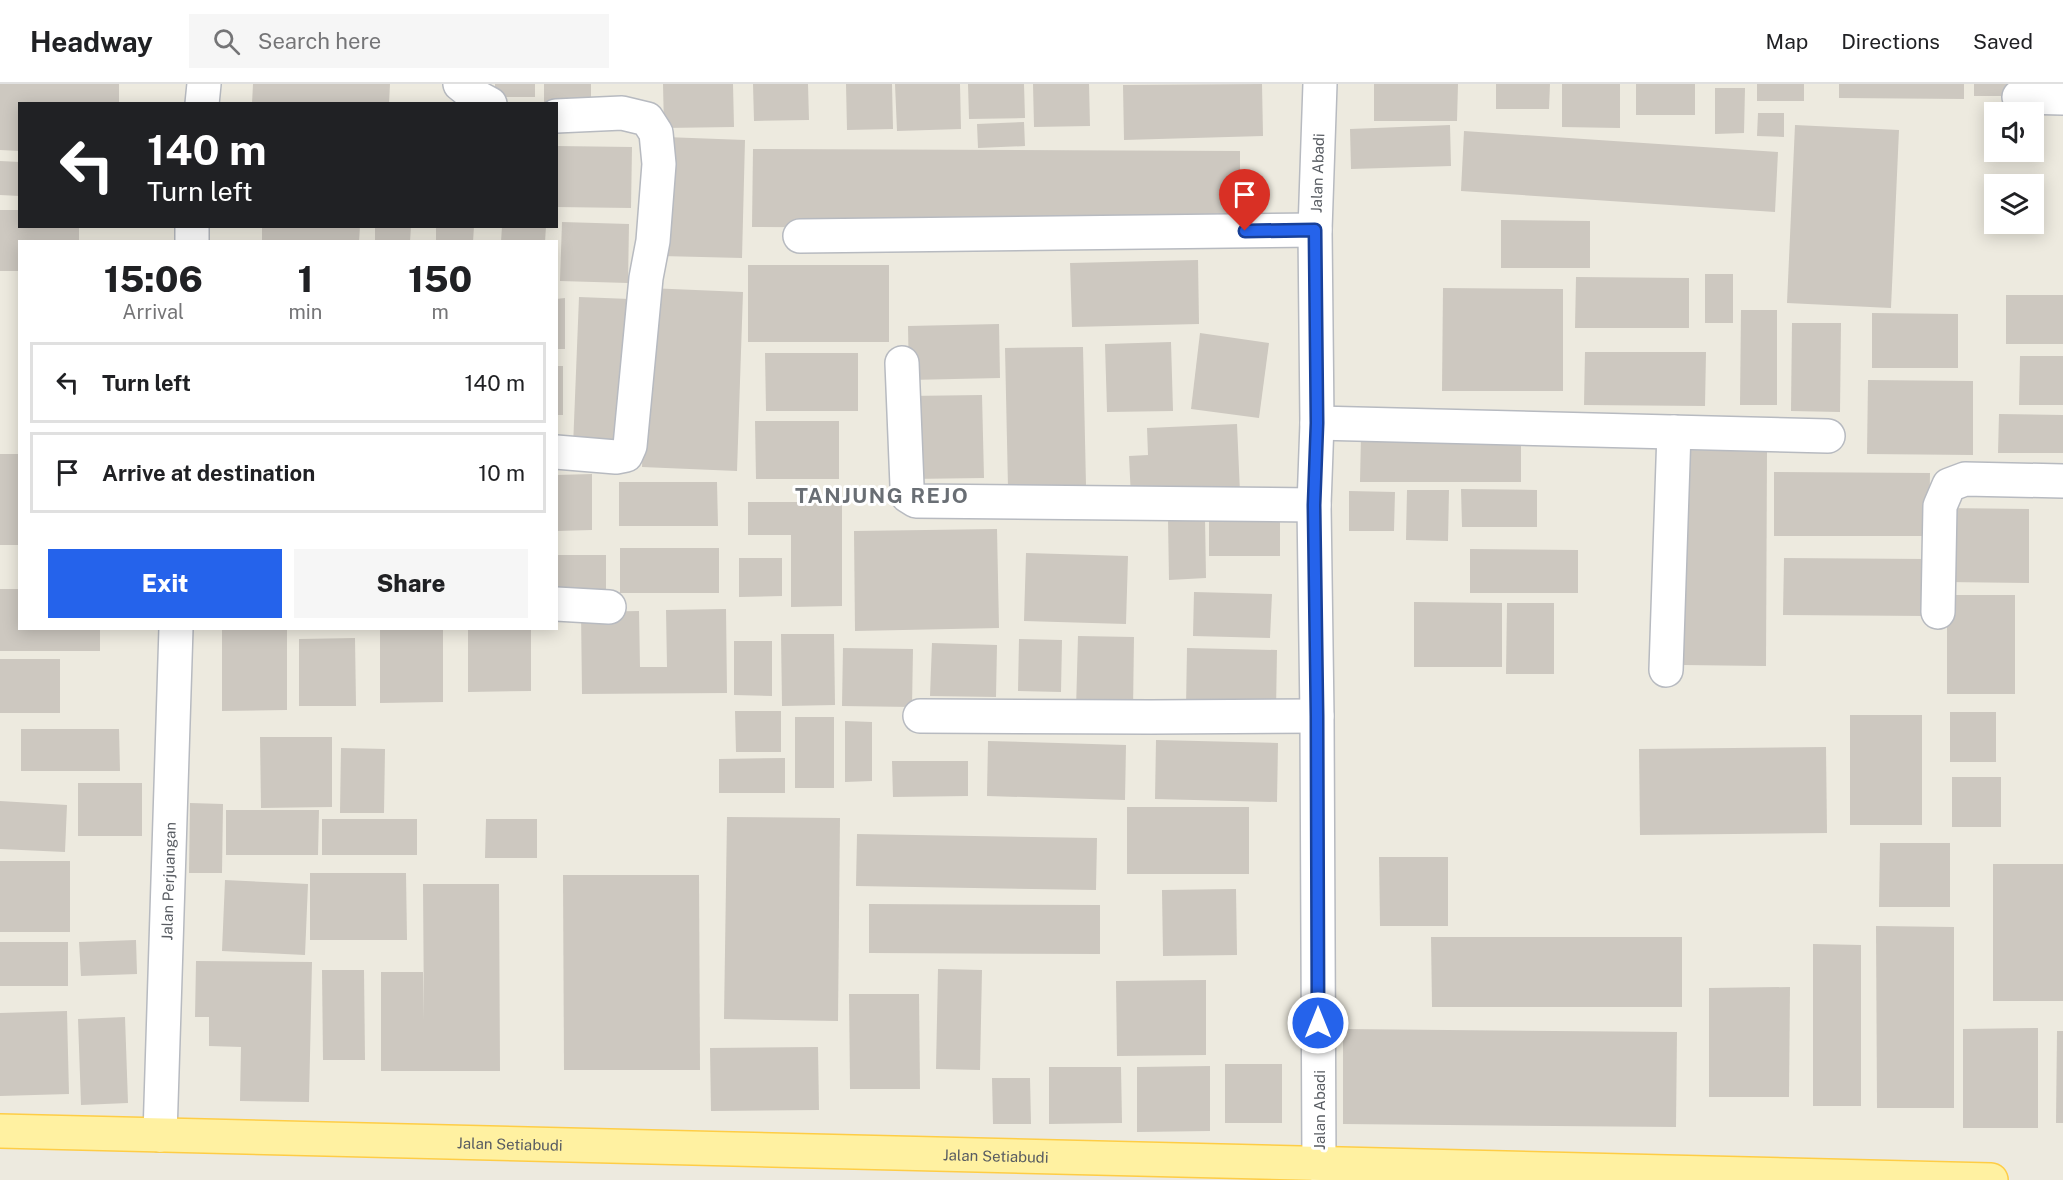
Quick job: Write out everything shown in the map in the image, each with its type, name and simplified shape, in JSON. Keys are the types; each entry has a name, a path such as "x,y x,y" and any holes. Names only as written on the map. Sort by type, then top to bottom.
{"main road":[{"name":"Jalan Setiabudi","path":"0,1131 1991,1180"}],"street":[{"path":"202,102 204,84"},
{"path":"460,84 486,102"},
{"name":"Jalan Abadi","path":"1319,1165 1314,505 1317,423 1315,230 1320,84"},
{"path":"2019,97 2063,98"},
{"path":"558,116 622,113 647,119 656,133 659,164 653,241 646,278 630,446 626,455 616,457 558,452"},
{"path":"800,236 1315,230"},
{"path":"902,363 908,496 916,501 1314,505"},
{"path":"1317,423 1828,436"},
{"path":"1666,670 1674,432"},
{"path":"1938,612 1940,506 1949,485 1965,479 2063,481"},
{"path":"558,604 609,607"},
{"name":"Jalan Perjuangan","path":"160,1135 176,630"},
{"path":"920,716 1317,716"}],"building":[{"path":"0,84 119,84 119,102 18,102 18,151 0,150"},
{"path":"253,84 390,84 389,102 252,102"},
{"path":"495,84 535,84 535,97 495,97"},
{"path":"544,84 591,84 591,103 544,102"},
{"path":"663,84 733,84 734,127 664,128"},
{"path":"753,84 808,84 809,120 754,121"},
{"path":"846,84 892,84 893,129 847,130"},
{"path":"895,84 960,84 961,129 897,131"},
{"path":"968,84 1024,84 1025,118 969,119"},
{"path":"1033,84 1089,84 1090,126 1034,127"},
{"path":"1262,84 1263,136 1124,140 1123,85"},
{"path":"1374,84 1458,84 1457,121 1374,121"},
{"path":"1496,84 1550,84 1549,109 1496,109"},
{"path":"1562,84 1620,84 1620,128 1562,127"},
{"path":"1636,84 1695,84 1695,115 1636,115"},
{"path":"1757,84 1804,84 1804,101 1757,101"},
{"path":"1839,84 1964,84 1964,99 1839,98"},
{"path":"1974,84 2032,84 2031,96 1974,96"},
{"path":"1715,88 1745,88 1744,133 1715,134"},
{"path":"1758,113 1784,113 1784,137 1757,136"},
{"path":"1024,122 1025,146 978,148 977,124"},
{"path":"1450,125 1451,166 1351,169 1350,129"},
{"path":"1795,125 1899,130 1891,308 1787,303"},
{"path":"1464,131 1778,152 1775,212 1461,191"},
{"path":"665,137 745,140 742,258 661,256"},
{"path":"558,146 632,147 631,208 558,207"},
{"path":"753,149 1240,151 1240,230 752,227"},
{"path":"0,161 18,162 18,196 0,195"},
{"path":"0,210 18,210 18,228 79,228 79,240 18,240 18,271 0,271"},
{"path":"1501,220 1590,221 1590,268 1501,268"},
{"path":"562,222 629,224 628,283 560,281"},
{"path":"262,228 360,228 359,240 262,240"},
{"path":"375,228 411,228 410,240 375,240"},
{"path":"436,228 474,228 473,240 436,240"},
{"path":"502,228 546,228 545,240 501,240"},
{"path":"1198,260 1199,324 1072,327 1070,263"},
{"path":"748,265 889,265 889,342 748,342"},
{"path":"1705,274 1733,274 1733,323 1705,323"},
{"path":"1576,277 1689,278 1689,328 1575,328"},
{"path":"648,288 743,292 737,471 642,467"},
{"path":"1443,288 1563,289 1563,391 1442,391"},
{"path":"2006,295 2063,295 2063,344 2006,344"},
{"path":"579,297 630,299 624,448 573,447"},
{"path":"565,298 565,349 558,349 558,299"},
{"path":"1741,310 1777,310 1777,405 1740,405"},
{"path":"1872,313 1958,314 1958,368 1872,368"},
{"path":"1792,323 1841,323 1840,412 1791,411"},
{"path":"999,324 1000,378 909,380 908,326"},
{"path":"1200,333 1269,343 1259,418 1191,409"},
{"path":"1171,342 1173,411 1107,412 1105,344"},
{"path":"1083,347 1086,486 1008,488 1005,348"},
{"path":"1585,352 1706,352 1705,406 1584,405"},
{"path":"765,353 858,353 858,411 766,411"},
{"path":"2020,356 2063,356 2063,405 2019,405"},
{"path":"558,366 563,366 563,415 558,415"},
{"path":"1868,380 1973,381 1973,455 1867,454"},
{"path":"982,395 984,478 910,479 908,396"},
{"path":"1999,414 2063,415 2063,453 1998,453"},
{"path":"755,421 839,421 839,479 756,479"},
{"path":"1237,424 1240,493 1131,498 1129,456 1148,455 1147,428"},
{"path":"1361,435 1521,436 1521,482 1360,482"},
{"path":"1683,450 1767,451 1766,666 1683,665"},
{"path":"0,454 18,454 18,545 0,545"},
{"path":"1774,472 1930,473 1929,536 1774,536"},
{"path":"592,474 592,530 558,531 558,475"},
{"path":"619,482 717,482 718,526 619,526"},
{"path":"1461,489 1537,490 1537,527 1462,527"},
{"path":"1407,490 1449,490 1448,541 1406,540"},
{"path":"1349,491 1395,492 1394,531 1349,531"},
{"path":"748,502 842,502 842,606 791,607 791,535 748,535"},
{"path":"1945,508 2029,509 2029,583 1945,582"},
{"path":"1209,517 1280,517 1280,556 1209,556"},
{"path":"1205,518 1206,578 1169,580 1168,519"},
{"path":"997,529 999,628 855,631 854,531"},
{"path":"620,548 719,548 719,593 620,593"},
{"path":"1470,549 1578,550 1578,593 1470,593"},
{"path":"1026,553 1128,556 1126,624 1024,621"},
{"path":"558,555 606,555 606,592 558,593"},
{"path":"739,558 782,558 782,596 739,597"},
{"path":"1784,558 1927,559 1927,616 1783,615"},
{"path":"0,589 18,589 18,630 100,630 100,651 0,651"},
{"path":"1194,592 1272,594 1270,638 1193,636"},
{"path":"1947,595 2015,595 2015,694 1947,694"},
{"path":"1414,602 1502,603 1502,667 1414,667"},
{"path":"1507,603 1554,603 1554,674 1506,674"},
{"path":"726,609 727,693 582,694 581,612 639,611 640,667 667,667 666,610"},
{"path":"222,630 287,630 287,710 222,711"},
{"path":"380,630 443,630 443,702 380,703"},
{"path":"468,630 531,630 531,691 468,692"},
{"path":"781,634 834,634 835,705 782,706"},
{"path":"1078,636 1134,637 1133,711 1076,710"},
{"path":"355,638 356,706 299,706 299,639"},
{"path":"1019,639 1062,640 1061,692 1018,691"},
{"path":"734,641 772,641 772,696 734,695"},
{"path":"932,643 997,645 996,697 930,696"},
{"path":"843,648 913,649 912,707 842,706"},
{"path":"1187,648 1277,650 1276,711 1186,708"},
{"path":"0,659 60,659 60,713 0,713"},
{"path":"735,711 781,711 781,752 736,752"},
{"path":"1950,712 1996,712 1996,762 1950,762"},
{"path":"1850,715 1922,715 1922,825 1850,825"},
{"path":"795,717 834,717 834,788 795,788"},
{"path":"845,721 872,722 872,781 845,782"},
{"path":"21,729 119,729 120,771 21,771"},
{"path":"260,737 332,737 332,807 261,808"},
{"path":"1156,740 1278,743 1277,802 1155,799"},
{"path":"988,741 1126,745 1125,800 987,796"},
{"path":"1826,747 1827,833 1640,835 1639,749"},
{"path":"341,748 385,749 384,813 340,813"},
{"path":"785,758 785,793 719,793 719,759"},
{"path":"892,761 968,761 968,796 893,797"},
{"path":"1952,777 2001,777 2001,827 1952,827"},
{"path":"78,783 142,783 142,836 78,836"},
{"path":"0,801 67,805 65,852 0,849"},
{"path":"190,803 223,804 222,873 189,873"},
{"path":"1127,807 1249,807 1249,874 1127,874"},
{"path":"226,810 319,810 318,855 226,855"},
{"path":"727,817 840,818 838,1021 724,1019"},
{"path":"322,819 417,819 417,855 322,855"},
{"path":"486,819 537,819 537,858 485,858"},
{"path":"857,834 1097,838 1096,890 856,886"},
{"path":"1880,843 1950,843 1950,907 1879,907"},
{"path":"1379,857 1448,857 1448,926 1380,926"},
{"path":"0,861 70,861 70,932 0,932"},
{"path":"1993,864 2063,864 2063,1001 1993,1001"},
{"path":"310,873 406,873 407,940 310,940"},
{"path":"563,875 699,875 700,1070 564,1070"},
{"path":"225,880 308,884 305,955 222,951"},
{"path":"423,884 499,884 500,1071 381,1071 381,972 423,972 424,1020"},
{"path":"1236,889 1237,955 1163,956 1162,890"},
{"path":"869,904 1100,905 1100,954 869,953"},
{"path":"1876,926 1954,927 1954,1108 1877,1108"},
{"path":"1431,937 1682,937 1682,1007 1432,1007"},
{"path":"136,940 137,974 81,976 79,942"},
{"path":"0,942 68,942 68,986 0,986"},
{"path":"1813,944 1861,945 1861,1106 1813,1106"},
{"path":"196,961 312,962 309,1102 240,1101 241,1047 209,1046 209,1017 195,1017"},
{"path":"938,969 982,970 980,1070 936,1069"},
{"path":"322,970 364,970 365,1060 323,1060"},
{"path":"1206,980 1206,1055 1117,1056 1116,981"},
{"path":"1790,987 1789,1097 1709,1097 1709,988"},
{"path":"849,994 919,994 920,1089 850,1089"},
{"path":"67,1011 69,1094 0,1096 0,1013"},
{"path":"125,1017 128,1103 81,1105 78,1019"},
{"path":"2038,1028 2038,1128 1963,1128 1963,1029"},
{"path":"1343,1029 1677,1032 1676,1127 1343,1124"},
{"path":"2057,1031 2063,1031 2063,1123 2056,1123"},
{"path":"818,1047 819,1110 711,1111 710,1048"},
{"path":"1225,1064 1282,1064 1282,1123 1225,1123"},
{"path":"1210,1066 1210,1131 1137,1132 1137,1067"},
{"path":"1049,1067 1121,1067 1122,1123 1049,1124"},
{"path":"992,1078 1030,1078 1031,1124 993,1124"}],"district":[{"name":"TANJUNG REJO","path":"882,495"}],"route":[{"path":"1245,231 1315,230 1317,423 1314,505 1318,1023"}]}
